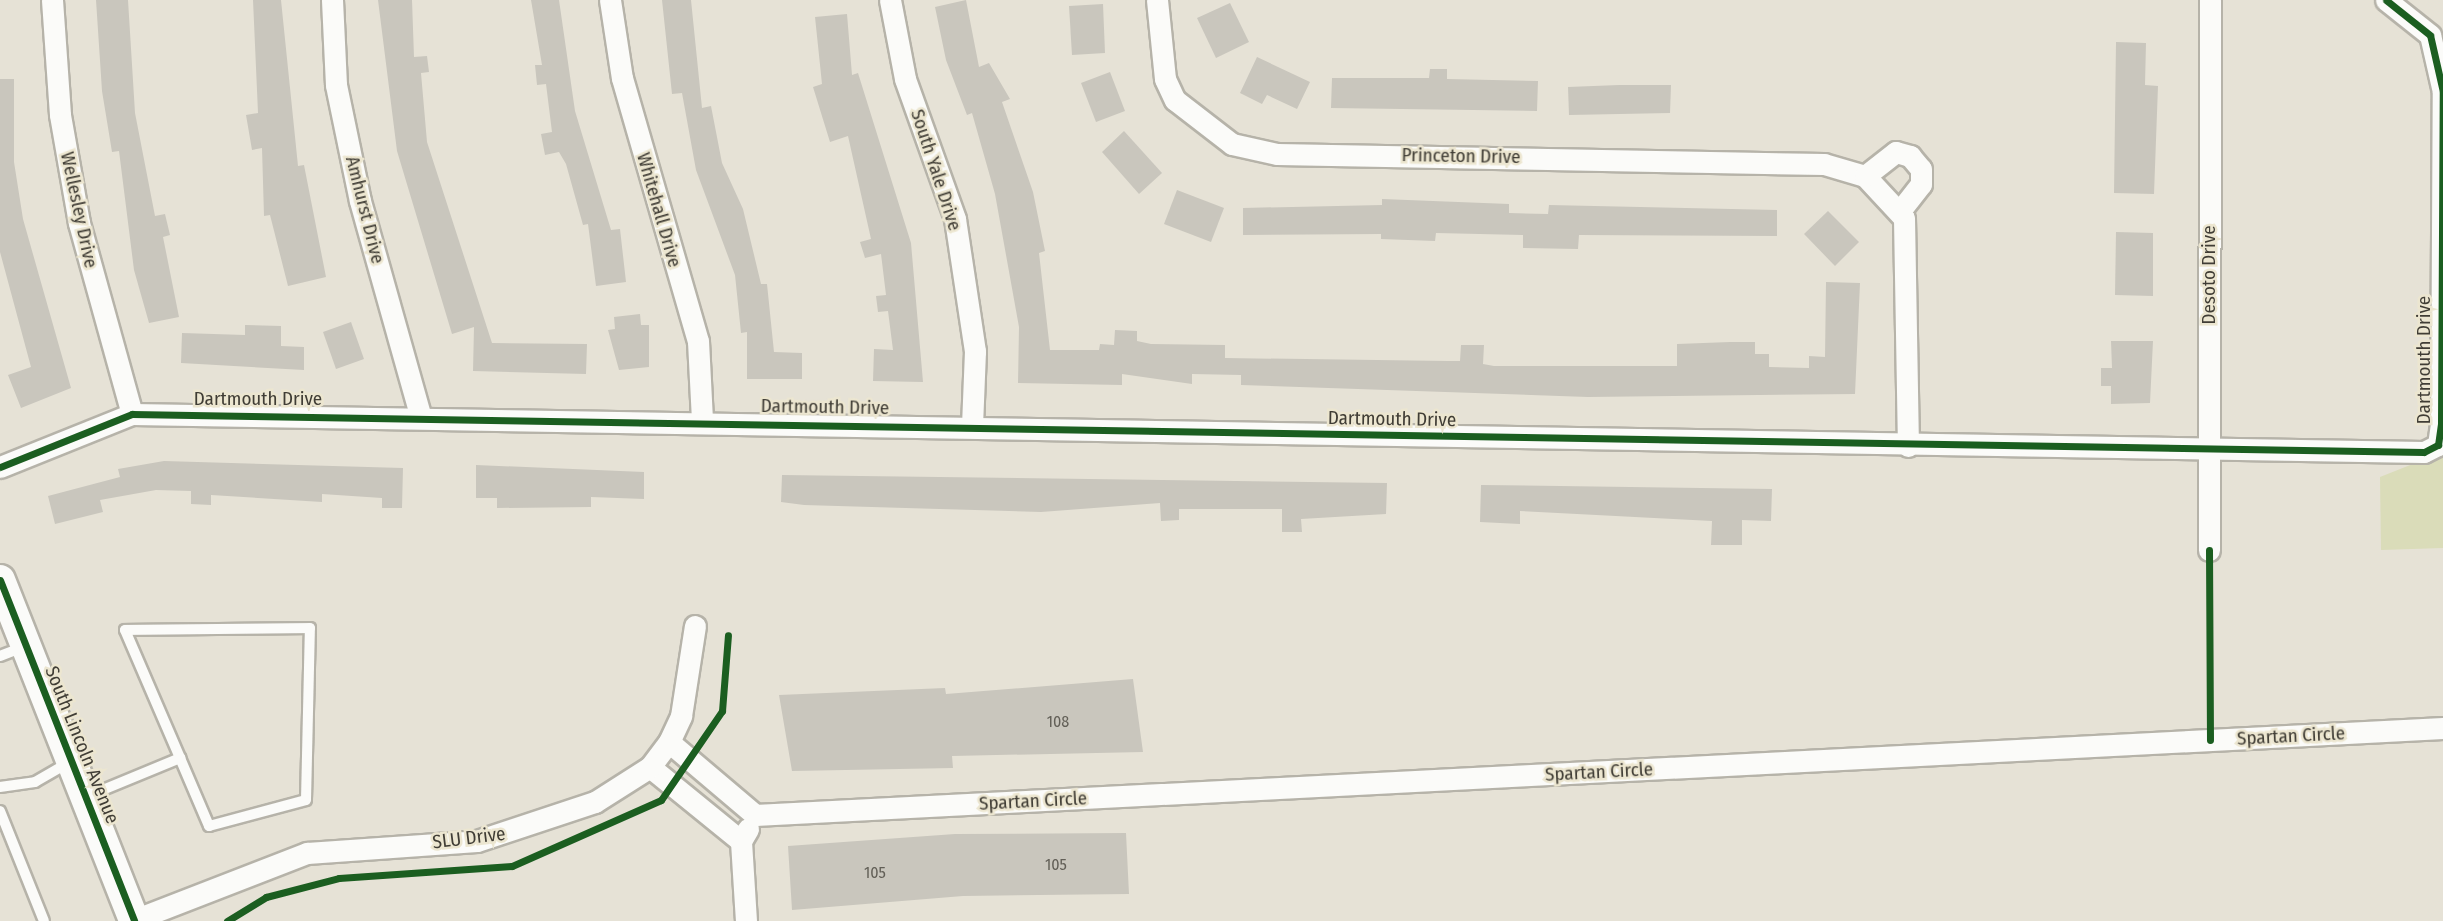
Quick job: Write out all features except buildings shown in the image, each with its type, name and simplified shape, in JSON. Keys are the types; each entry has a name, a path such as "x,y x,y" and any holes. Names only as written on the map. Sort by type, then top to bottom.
{"main road":[{"name":"South Lincoln Avenue","path":"0,580 13,651 71,761 130,918"}],"street":[{"name":"Wellesley Drive","path":"52,0 60,115 79,223 132,414"},
{"name":"Amhurst Drive","path":"332,0 336,85 360,201 420,415"},
{"name":"Whitehall Drive","path":"610,0 622,78 698,341 702,421"},
{"name":"South Yale Drive","path":"890,0 905,79 955,219 975,351 972,426"},
{"name":"Princeton Drive","path":"1157,0 1165,79 1175,100 1233,144 1277,154 1824,163 1865,176 1900,211"},
{"name":"Desoto Drive","path":"2209,550 2210,0"},
{"name":"Dartmouth Drive","path":"0,467 132,414 420,415 2404,455 2438,445 2443,92 2436,33 2386,0"},
{"path":"1865,176 1896,152 1910,156 1921,169 1921,184 1900,211 1908,247 1908,446"},
{"name":"SLU Drive","path":"130,918 307,853 477,841 516,832 595,802 650,767 669,741 681,716 695,626"},
{"name":"Spartan Circle","path":"755,815 2443,728"},
{"path":"669,741 755,815 741,841 746,921"},
{"path":"650,767 741,841"}],"lane":[{"path":"310,628 306,800 209,826 180,758 125,630 310,628"},
{"path":"86,797 180,758"},
{"path":"0,786 35,782 71,761"},
{"path":"0,811 44,921"}],"green space":[{"path":"2443,452 2443,548 2381,550 2380,477"}],"cycle path":[{"path":"0,467 132,414 2424,452 2438,445 2441,424 2443,92 2430,35 2386,0"},
{"path":"2209,550 2210,740"},
{"path":"0,580 134,921"},
{"path":"227,921 266,897 339,878 512,866 661,800 722,711 728,635"}]}
